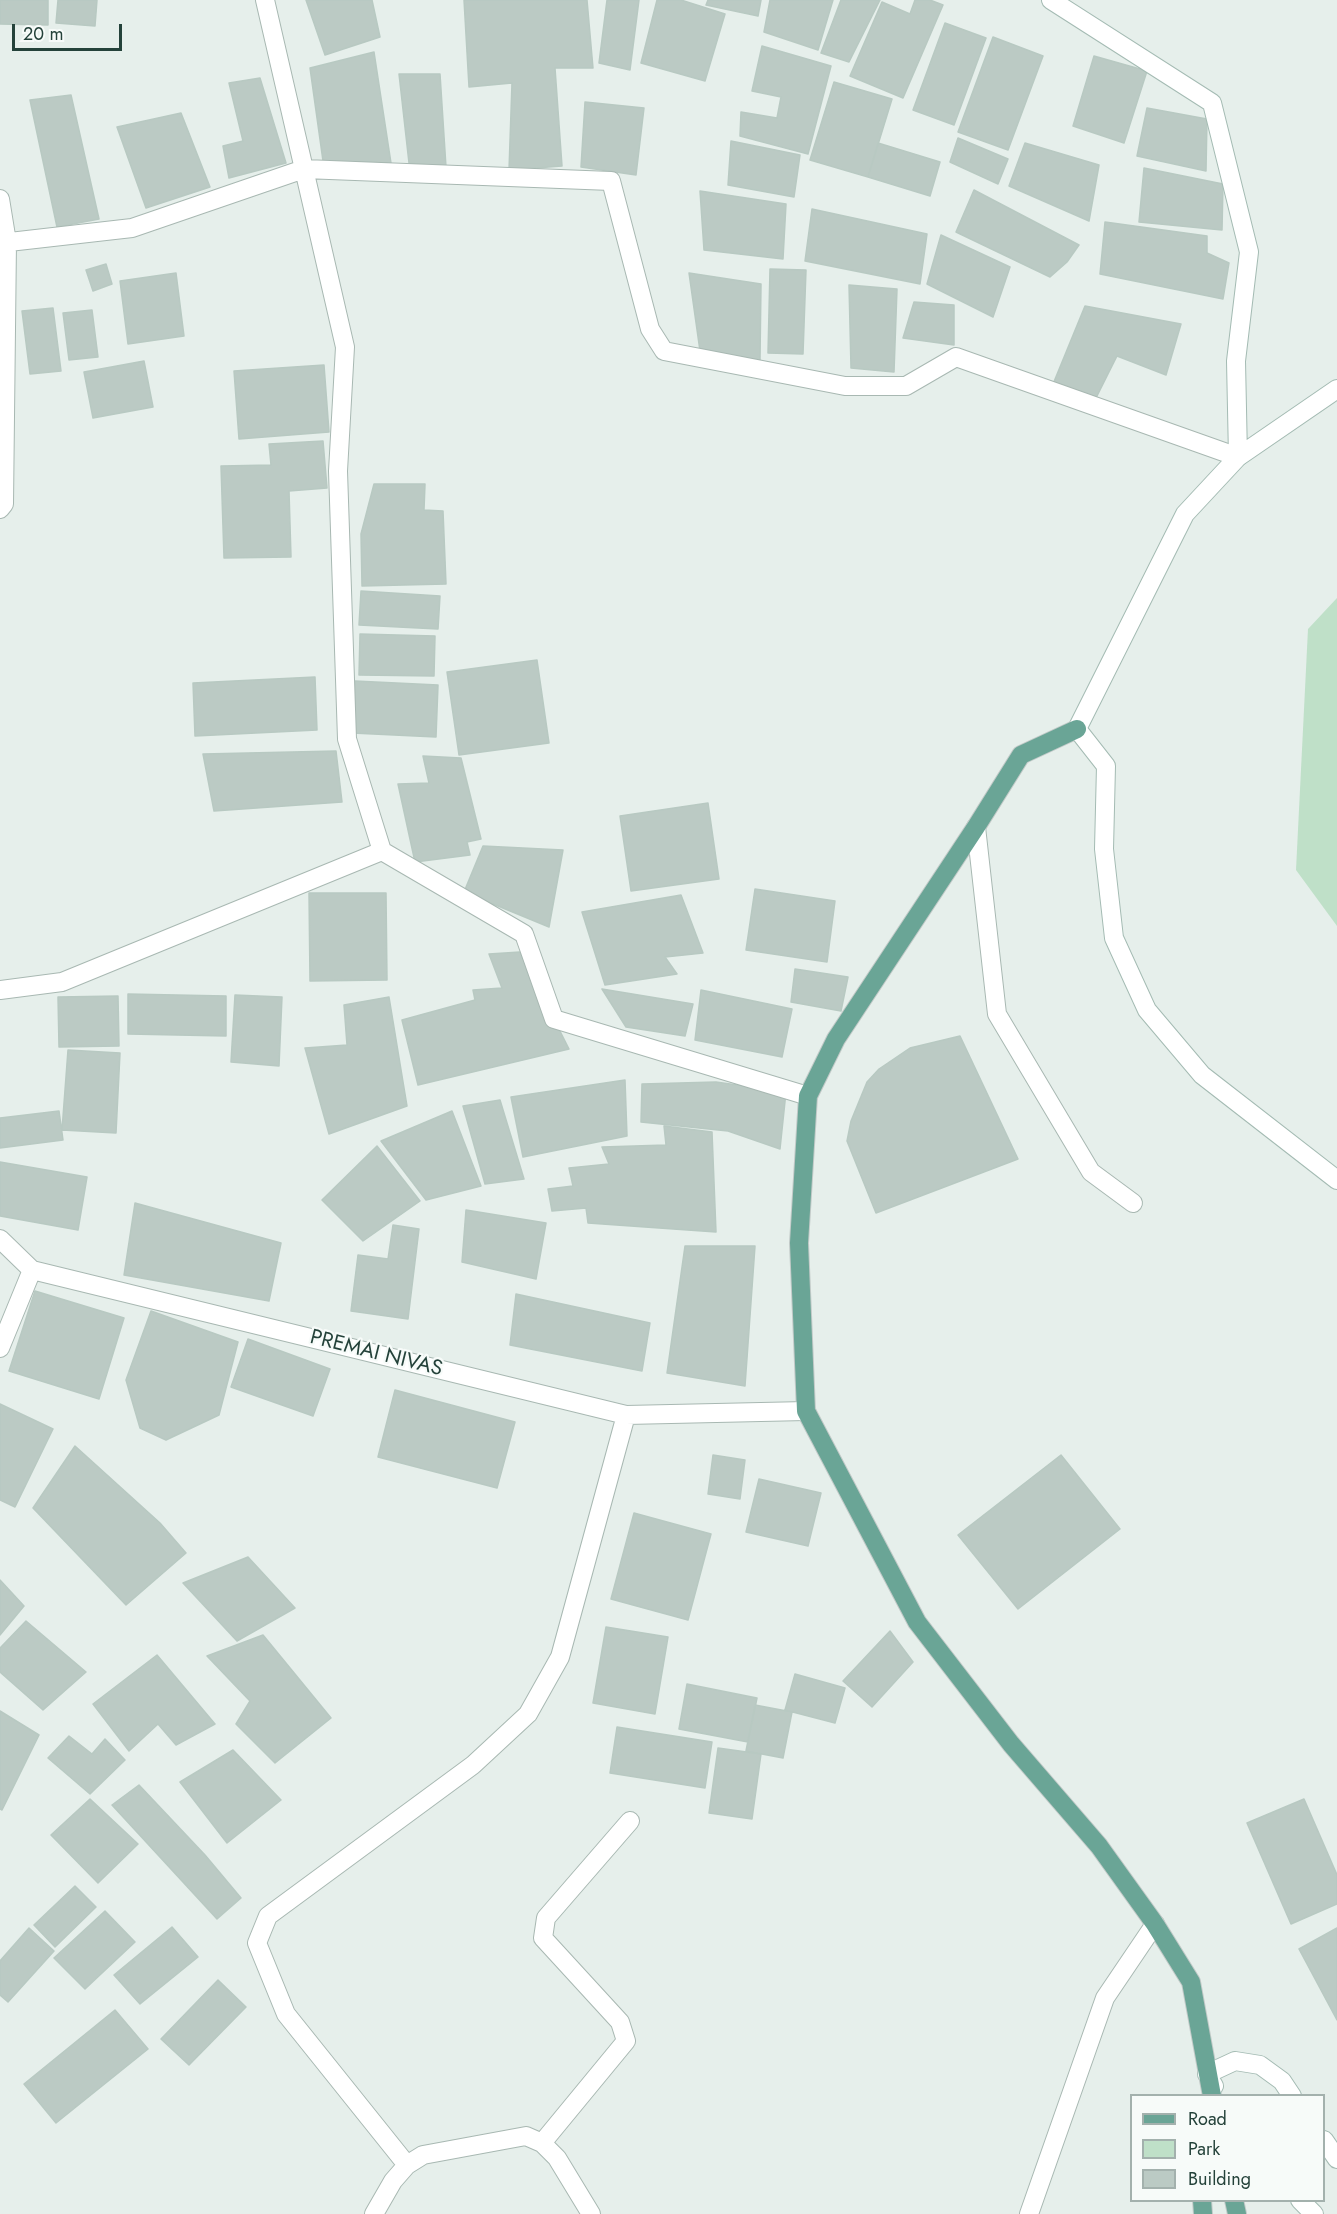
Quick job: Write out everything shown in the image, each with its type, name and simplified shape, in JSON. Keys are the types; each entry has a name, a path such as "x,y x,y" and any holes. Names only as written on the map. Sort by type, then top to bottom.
{"main road":[{"path":"1077,729 1021,755 836,1039 808,1096 799,1243 806,1411 917,1622 1011,1744 1099,1846 1155,1924 1191,1982 1212,2094"},
{"path":"1201,2094 1207,2074"}],"street":[{"path":"265,0 345,347 338,471 347,739 382,851 524,934 554,1019 808,1096"},
{"path":"1056,1 1212,103 1249,252 1236,361 1238,457"},
{"path":"4,242 132,228 304,169 610,181 650,329 664,351 845,386 906,386 956,357 1238,457"},
{"path":"0,199 4,242 4,504 0,509"},
{"path":"1337,389 1238,457 1185,514 1077,729 1106,766 1104,849 1114,938 1147,1010 1202,1075 1337,1179"},
{"path":"976,827 997,1014 1091,1172 1132,1203"},
{"path":"0,990 62,982 382,851"},
{"path":"0,1239 32,1270 0,1348"},
{"name":"PREMAI NIVAS","path":"32,1270 626,1415 806,1411"},
{"path":"407,2164 286,2014 257,1943 268,1916 473,1765 528,1714 560,1658 626,1415"},
{"path":"542,2143 626,2041 620,2022 543,1938 546,1918 630,1821"},
{"path":"1029,2214 1105,1998 1155,1924"},
{"path":"1218,2094 1207,2074 1235,2061 1260,2065 1282,2081 1291,2094"},
{"path":"374,2214 393,2181 407,2164 423,2155 526,2136 542,2143 557,2158 591,2214"},
{"path":"1325,2143 1337,2159"},
{"path":"1302,2202 1314,2214"}],"green space":[{"path":"1337,598 1337,926 1296,870 1308,629"}],"building":[{"path":"0,0 48,0 48,25 0,24"},
{"path":"58,0 97,0 95,26 56,23"},
{"path":"306,0 372,0 380,37 325,55"},
{"path":"464,0 587,0 593,68 555,68 562,166 509,170 512,83 469,87"},
{"path":"607,0 639,0 630,70 599,63"},
{"path":"657,0 681,0 725,14 705,81 641,63"},
{"path":"708,0 761,0 758,16 706,5"},
{"path":"770,0 833,0 818,50 764,32"},
{"path":"841,0 880,0 849,62 821,53"},
{"path":"915,0 930,0 943,5 903,98 850,76 882,2 910,14"},
{"path":"945,23 986,38 954,125 913,110"},
{"path":"993,37 1043,56 1008,150 958,132"},
{"path":"762,46 831,66 808,154 740,136 741,112 777,118 781,97 752,91"},
{"path":"374,52 391,163 323,161 310,68"},
{"path":"1094,56 1147,71 1124,143 1073,126"},
{"path":"399,74 440,74 446,167 409,163"},
{"path":"260,78 286,163 229,178 223,146 243,141 229,83"},
{"path":"834,82 892,99 868,177 810,160"},
{"path":"71,95 99,219 57,227 30,100"},
{"path":"585,102 644,108 636,175 581,167"},
{"path":"1147,108 1207,119 1206,171 1137,156"},
{"path":"181,113 210,187 146,208 117,127"},
{"path":"958,138 1008,159 998,184 950,162"},
{"path":"731,141 800,155 794,197 728,185"},
{"path":"878,143 940,162 930,196 868,177"},
{"path":"1025,143 1099,165 1089,221 1009,186"},
{"path":"1144,168 1223,184 1222,230 1139,222"},
{"path":"974,190 1079,245 1067,262 1050,277 956,232"},
{"path":"700,191 786,204 783,259 704,250"},
{"path":"812,209 927,234 920,284 805,261"},
{"path":"1105,222 1207,236 1207,253 1229,263 1223,299 1100,274"},
{"path":"941,235 1010,267 993,317 927,284"},
{"path":"106,264 112,284 93,291 86,270"},
{"path":"770,269 806,270 803,354 768,353"},
{"path":"176,273 184,336 128,344 120,281"},
{"path":"689,273 761,284 760,360 700,351"},
{"path":"849,285 897,289 894,372 851,368"},
{"path":"914,302 954,305 954,345 903,338"},
{"path":"1085,306 1181,324 1166,375 1117,356 1093,404 1051,389"},
{"path":"53,308 61,371 30,374 22,311"},
{"path":"92,310 98,357 69,360 63,313"},
{"path":"144,361 153,407 93,418 84,372"},
{"path":"324,365 329,432 239,439 234,371"},
{"path":"323,441 327,488 289,491 291,557 224,558 221,466 271,465 269,444"},
{"path":"374,484 425,484 424,510 443,511 446,584 362,586 361,534"},
{"path":"361,591 440,596 438,629 359,625"},
{"path":"360,634 435,636 434,676 359,675"},
{"path":"537,660 549,743 459,755 447,672"},
{"path":"315,677 317,730 195,736 193,683"},
{"path":"355,681 438,685 436,737 352,733"},
{"path":"336,751 342,802 214,811 203,754"},
{"path":"423,756 461,758 481,839 467,842 470,855 415,862 398,784 429,783"},
{"path":"708,803 719,879 631,891 620,816"},
{"path":"483,846 563,850 549,927 464,892"},
{"path":"755,889 835,901 827,962 746,950"},
{"path":"309,893 386,893 387,980 310,981"},
{"path":"681,895 703,953 665,957 677,974 605,985 582,912"},
{"path":"520,952 569,1049 418,1085 402,1020 475,1000 473,990 502,988 489,954"},
{"path":"795,969 848,977 841,1011 791,1002"},
{"path":"602,989 693,1004 685,1036 626,1027"},
{"path":"701,990 792,1009 782,1057 695,1040"},
{"path":"128,994 226,996 226,1036 128,1034"},
{"path":"235,995 282,997 279,1066 231,1062"},
{"path":"118,996 119,1046 59,1047 58,997"},
{"path":"389,997 407,1106 329,1134 305,1048 347,1045 344,1005"},
{"path":"960,1036 1018,1159 876,1213 847,1141 851,1121 867,1082 879,1069 910,1048"},
{"path":"68,1050 120,1053 116,1133 62,1130"},
{"path":"625,1080 627,1136 523,1157 511,1097"},
{"path":"716,1082 786,1092 780,1149 728,1131 641,1122 642,1084"},
{"path":"500,1100 524,1179 485,1184 463,1106"},
{"path":"59,1111 63,1140 0,1148 0,1118"},
{"path":"452,1111 481,1186 426,1200 381,1141"},
{"path":"664,1126 712,1132 716,1232 588,1223 586,1208 552,1211 548,1189 573,1186 569,1168 609,1164 602,1147 666,1145"},
{"path":"377,1146 420,1201 363,1241 322,1200"},
{"path":"0,1162 87,1177 78,1230 0,1216"},
{"path":"135,1203 281,1243 269,1301 124,1275"},
{"path":"466,1210 546,1223 536,1279 462,1262"},
{"path":"393,1225 419,1229 408,1319 351,1311 358,1255 388,1259"},
{"path":"685,1246 755,1246 745,1386 667,1373"},
{"path":"35,1291 124,1318 99,1399 9,1371"},
{"path":"516,1294 650,1323 642,1371 510,1345"},
{"path":"151,1311 238,1342 219,1415 166,1440 140,1428 126,1380"},
{"path":"248,1339 330,1369 313,1416 231,1387"},
{"path":"395,1390 515,1422 497,1488 378,1457"},
{"path":"0,1404 53,1429 15,1507 0,1500"},
{"path":"75,1446 160,1523 186,1553 126,1605 33,1508"},
{"path":"713,1455 745,1460 740,1499 708,1494"},
{"path":"1061,1455 1120,1529 1018,1609 958,1535"},
{"path":"759,1479 821,1493 808,1546 746,1532"},
{"path":"634,1513 711,1534 688,1620 611,1599"},
{"path":"248,1557 295,1608 237,1641 183,1583"},
{"path":"0,1580 24,1606 0,1635"},
{"path":"26,1621 86,1672 43,1710 0,1672 0,1648"},
{"path":"606,1627 668,1637 655,1714 593,1703"},
{"path":"890,1631 913,1662 872,1707 843,1681"},
{"path":"263,1635 331,1718 275,1763 236,1724 250,1701 207,1656"},
{"path":"157,1655 215,1724 176,1745 158,1724 129,1751 93,1704"},
{"path":"795,1674 845,1688 835,1723 785,1710"},
{"path":"687,1684 757,1698 748,1742 679,1729"},
{"path":"755,1705 792,1712 783,1758 746,1751"},
{"path":"0,1711 39,1735 2,1810 0,1809"},
{"path":"617,1727 712,1742 705,1788 610,1773"},
{"path":"69,1736 92,1754 105,1739 125,1760 90,1794 48,1758"},
{"path":"718,1748 761,1754 752,1819 709,1813"},
{"path":"233,1750 281,1800 227,1843 180,1782"},
{"path":"139,1785 205,1855 241,1898 217,1919 112,1805"},
{"path":"90,1799 138,1844 98,1883 51,1835"},
{"path":"1304,1799 1337,1875 1337,1904 1291,1924 1247,1823"},
{"path":"75,1886 96,1907 55,1947 34,1925"},
{"path":"105,1911 135,1942 85,1989 54,1958"},
{"path":"172,1927 198,1957 140,2004 114,1975"},
{"path":"29,1928 54,1951 8,2002 0,1995 0,1961"},
{"path":"1337,1928 1337,2020 1299,1949"},
{"path":"218,1980 246,2007 189,2065 161,2039"},
{"path":"115,2010 148,2049 56,2123 24,2084"}]}
